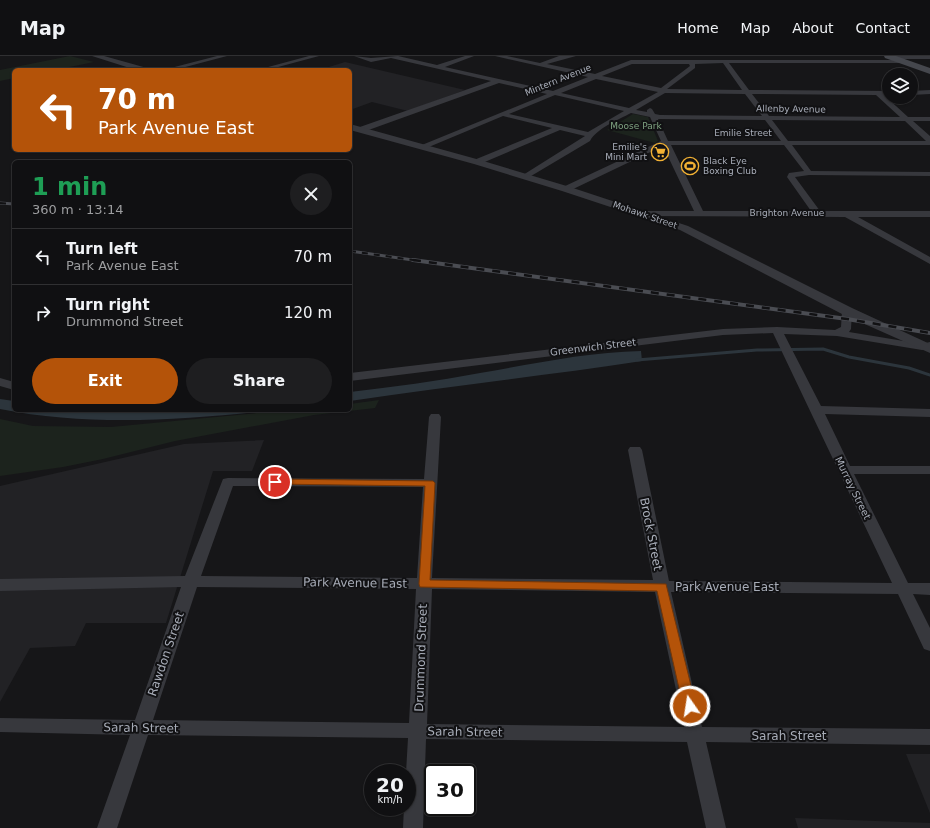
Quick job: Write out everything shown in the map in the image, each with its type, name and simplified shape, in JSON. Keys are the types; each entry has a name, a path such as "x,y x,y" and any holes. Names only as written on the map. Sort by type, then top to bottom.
{"main road":[{"path":"890,57 930,71"}],"street":[{"path":"96,56 137,68"},
{"path":"174,68 224,56"},
{"path":"268,68 316,56"},
{"path":"357,56 371,60 394,56"},
{"name":"Allenby Avenue","path":"394,56 497,81 660,117 930,119"},
{"path":"438,67 471,56"},
{"path":"498,56 664,91 882,93"},
{"path":"540,64 559,58 573,56"},
{"path":"644,56 649,58"},
{"path":"765,56 776,61"},
{"path":"890,57 930,57"},
{"name":"Mintern Avenue","path":"421,147 594,76 631,62 649,58 692,61 901,61"},
{"path":"526,177 587,139 589,135 629,110 664,91 664,88 693,67 692,61"},
{"path":"724,61 809,173"},
{"path":"355,129 497,81"},
{"path":"918,92 930,92"},
{"path":"878,93 930,142"},
{"path":"646,101 664,143 698,213"},
{"path":"501,114 589,135"},
{"path":"477,162 559,128"},
{"name":"Mohawk Street","path":"355,129 477,162 566,189 684,228 847,311 927,347"},
{"name":"Emilie Street","path":"566,189 664,143 930,142"},
{"path":"817,213 791,177 794,174 930,174"},
{"name":"Brighton Avenue","path":"644,214 930,214"},
{"path":"846,214 930,261"},
{"path":"837,333 846,329 847,311"},
{"name":"Greenwich Street","path":"352,377 723,332 837,333 927,347"},
{"name":"Murray Street","path":"778,333 817,410 844,470 930,645"},
{"path":"0,382 12,385"},
{"path":"817,410 930,413"},
{"name":"Drummond Street","path":"413,828 424,584 435,417"},
{"name":"Brock Street","path":"634,450 662,587 716,828"},
{"path":"844,470 930,470"},
{"name":"Rawdon Street","path":"107,828 191,581 228,482 430,483"},
{"name":"Park Avenue East","path":"0,585 191,581 930,589"},
{"name":"Sarah Street","path":"0,725 930,737"}],"shaded area":[{"path":"345,62 465,90 408,111 372,102 352,109 352,68 326,68"},
{"path":"641,351 642,361 352,401 352,392 464,376 580,356"},
{"path":"0,399 12,401 12,411 0,409"},
{"path":"17,412 255,412 206,417 137,420 103,420 34,415"},
{"path":"264,440 252,471 213,471 166,623 86,623 75,646 30,648 0,702 0,486 184,444"},
{"path":"906,754 930,754 930,813"},
{"path":"795,818 930,823 930,828 798,828"}],"green space":[{"path":"70,56 94,62 65,68 12,68 12,78 0,81 0,70"},
{"name":"Moose Park","path":"633,114 648,117 658,141 655,143 607,130"},
{"path":"379,400 375,408 352,411 352,404"},
{"path":"268,412 340,412 314,415 175,441 103,459 63,467 0,476 0,419 33,426 111,427"}],"waterway":[{"path":"637,360 757,350 823,349 849,357 909,368 930,375"}],"railway":[{"path":"0,203 12,204"},
{"path":"352,251 413,260"},
{"path":"413,260 847,319 930,333"},
{"path":"413,260 420,261"}],"place":[{"name":"Emilie's Mini Mart","path":"660,152"},
{"name":"Black Eye Boxing Club","path":"690,166"}],"route":[{"path":"275,482 430,483 424,584 662,587 690,706"}]}
